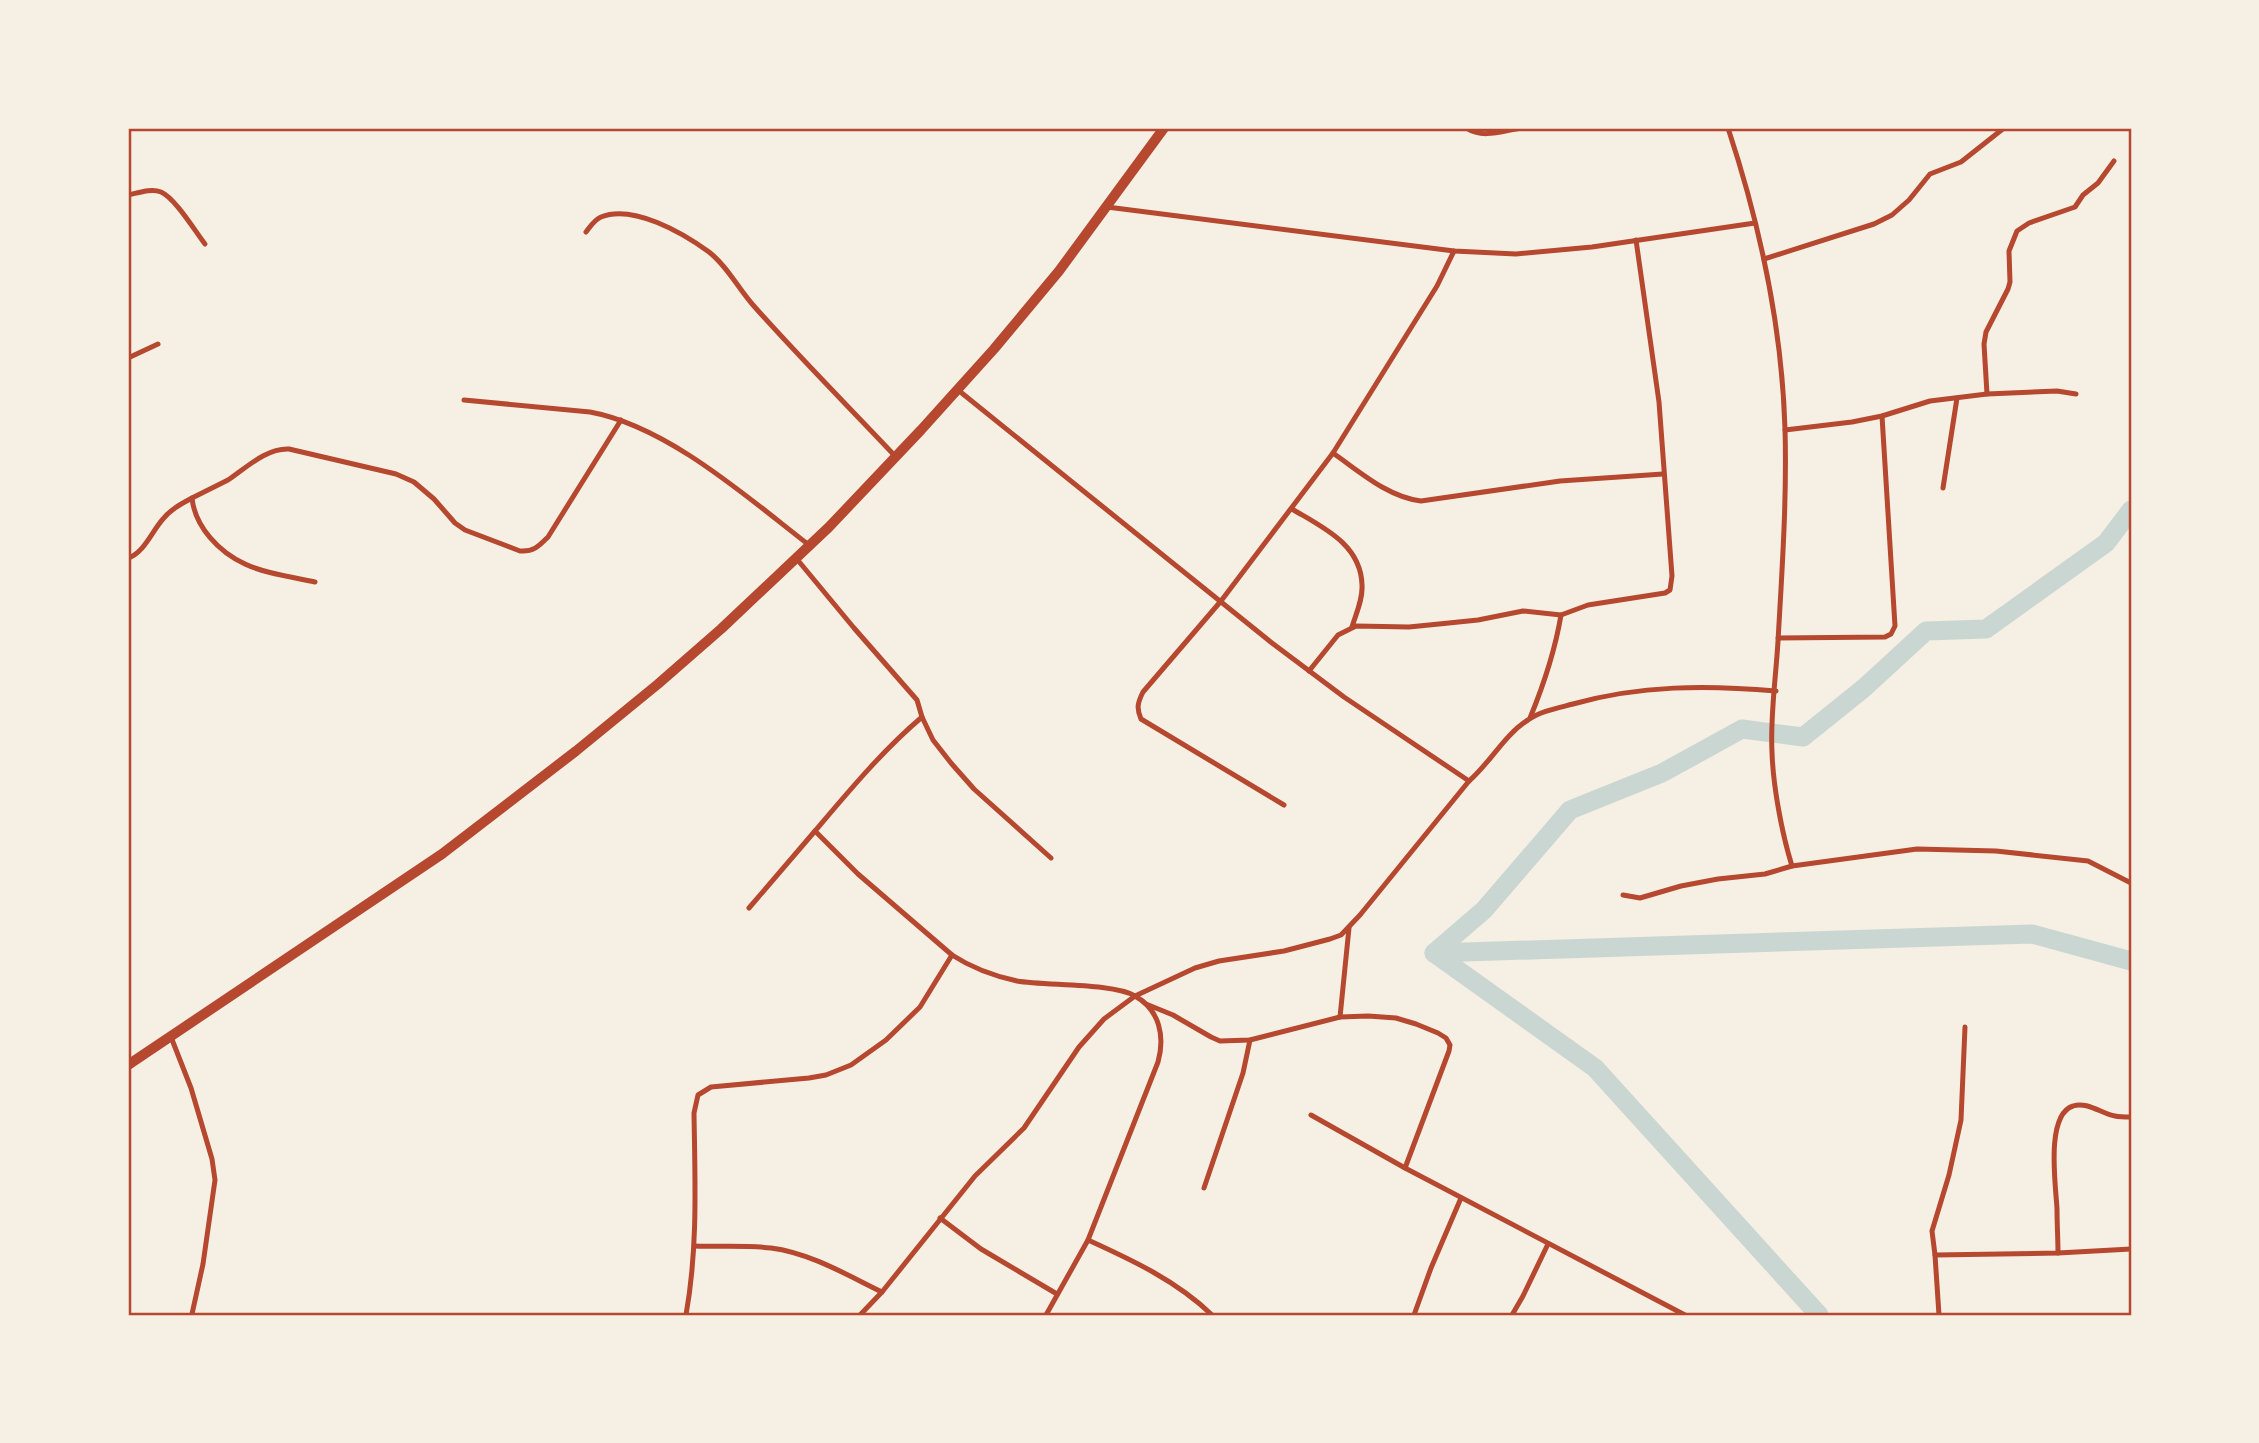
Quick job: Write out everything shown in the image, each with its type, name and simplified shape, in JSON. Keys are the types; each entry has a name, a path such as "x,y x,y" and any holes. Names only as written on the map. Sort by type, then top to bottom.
{"highway":[{"path":"128,1065 431,862 658,684 721,629 810,545 958,390 1059,271 1164,128"}],"street":[{"path":"1466,128 1486,134 1521,128"},
{"path":"1728,128 1764,259 1776,324 1785,430 1772,753 1792,866"},
{"path":"1764,259 1874,224 1892,215 1909,200 1930,174 1961,162 2004,128"},
{"path":"1987,394 1984,344 1986,332 2008,289 2009,251 2017,231 2029,223 2075,207 2114,161"},
{"path":"128,195 146,191 161,192 172,201 205,244"},
{"path":"1107,207 1454,251 1516,254 1592,247 1755,223"},
{"path":"586,232 595,220 602,217 612,215 648,218 711,254 751,303 896,457"},
{"path":"1308,671 1338,635 1352,627 1439,624 1523,611 1561,615 1588,605 1670,590 1672,576 1657,390 1636,240"},
{"path":"1284,806 1141,719 1137,711 1138,702 1143,692 1221,601 1333,453 1437,286 1454,251"},
{"path":"128,358 158,344"},
{"path":"958,390 1308,671 1469,781"},
{"path":"1785,430 1882,416 1930,401 1987,394 2057,391 2076,394"},
{"path":"1943,488 1957,398"},
{"path":"464,400 590,412 621,419 658,436 810,545"},
{"path":"1778,638 1885,637 1891,634 1895,626 1882,416"},
{"path":"128,558 140,550 165,516 264,456 281,449 405,478 423,488 455,523 465,530 528,552 535,550 548,537 621,419"},
{"path":"1333,453 1394,494 1421,501 1560,481 1663,474"},
{"path":"192,498 193,512 198,523 226,552 246,565 315,582"},
{"path":"1292,509 1341,539 1359,566 1363,583 1352,627"},
{"path":"796,558 917,700 933,740 966,780 1051,858"},
{"path":"1530,718 1553,657 1561,615"},
{"path":"860,1315 882,1292 975,1176 1024,1128 1085,1038 1104,1019 1135,996 1195,968 1219,961 1284,951 1341,935 1469,781 1482,770 1516,728 1530,718 1599,696 1641,690 1725,687 1776,691"},
{"path":"749,908 867,771 922,717"},
{"path":"815,831 858,874 967,965 1018,981 1106,990 1135,996 1158,1020 1162,1032 1162,1048 1088,1240 1046,1315"},
{"path":"1623,895 1640,898 1718,879 1765,874 1792,866 1903,849 1996,851 2088,861 2131,883"},
{"path":"1340,1017 1349,928"},
{"path":"686,1315 693,1279 695,1246 694,1113 698,1095 711,1087 809,1078 826,1075 851,1065 886,1040 920,1007 952,955"},
{"path":"1144,1003 1173,1014 1220,1041 1250,1040 1340,1017 1396,1018 1446,1038 1450,1045 1405,1168"},
{"path":"1939,1315 1932,1231 1949,1175 1961,1120 1965,1027"},
{"path":"171,1037 202,1123 215,1180 205,1252 192,1314"},
{"path":"1204,1188 1243,1073 1250,1040"},
{"path":"2058,1253 2053,1160 2059,1122 2073,1105 2084,1105 2116,1117 2131,1117"},
{"path":"1311,1115 1461,1198 1685,1315"},
{"path":"1414,1315 1461,1198"},
{"path":"940,1217 981,1249 1057,1294"},
{"path":"1088,1240 1132,1260 1166,1280 1212,1315"},
{"path":"1512,1315 1548,1244"},
{"path":"695,1246 772,1248 788,1251 882,1292"},
{"path":"1935,1255 2131,1249"}],"waterway":[{"path":"1819,1315 1595,1068 1434,953 1484,910 1570,810 1662,773 1742,729 1803,737 1864,688 1926,631 1986,629 2106,543 2131,510"},
{"path":"1434,953 2032,934 2131,961"}]}
